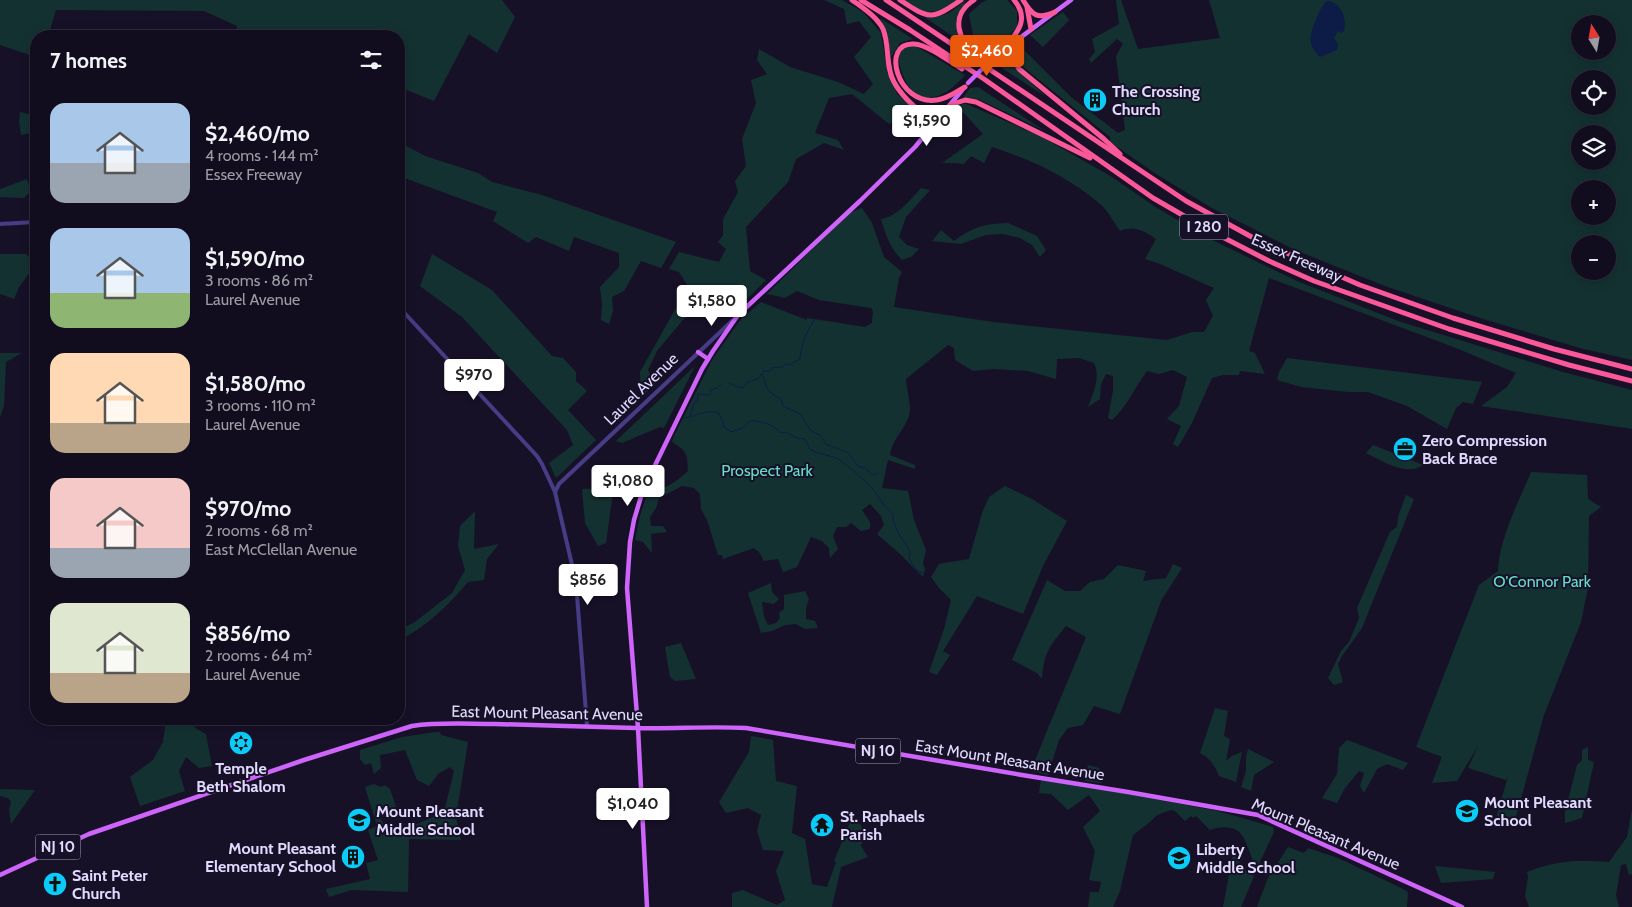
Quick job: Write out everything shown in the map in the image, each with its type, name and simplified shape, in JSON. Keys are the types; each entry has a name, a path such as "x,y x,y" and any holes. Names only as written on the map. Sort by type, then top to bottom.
{"highway":[{"path":"852,0 870,13 883,29 890,75 899,91 934,124"},
{"name":"Essex Freeway","path":"861,0 918,35 1153,198 1205,228 1269,261 1314,281 1495,344 1632,382"},
{"name":"Essex Freeway","path":"886,0 1186,201 1268,245 1351,281 1453,318 1513,337 1632,369"},
{"path":"900,0 925,15 933,16 940,14 961,0"},
{"path":"974,0 961,14 959,26 961,36 974,54 998,74"},
{"path":"1003,50 1021,25 1021,13 1014,0"},
{"path":"1023,0 1031,29"},
{"path":"1026,6 1038,16 1047,16 1055,12"},
{"path":"1020,38 1014,58 1019,69 1104,139 1129,163"},
{"path":"966,85 939,100 931,101 916,97 901,81 896,65 897,53 905,46 921,45 999,90"},
{"path":"950,105 965,100 976,102 1106,165"}],"main road":[{"name":"Laurel Avenue","path":"738,316 889,173 915,146 966,85 993,58 1071,0"},
{"path":"647,907 638,728 627,588 632,525 643,490 708,360 738,316"},
{"path":"698,352 708,360"},
{"name":"East Mount Pleasant Avenue","path":"0,875 89,834 304,760 412,726 448,724 746,728 1116,790"},
{"name":"Mount Pleasant Avenue","path":"1116,790 1258,815 1462,907"}],"street":[{"path":"0,224 30,222"},
{"path":"405,313 537,456 555,492 576,582 587,726"},
{"name":"Laurel Avenue","path":"555,492 559,484 738,316"}],"green space":[{"path":"0,0 502,0 515,17 497,53 469,34 434,101 405,89 405,30 236,30 237,26 204,11 56,10 50,30 30,30 30,55 0,45"},
{"path":"824,0 842,0 863,12 881,33 887,72 897,94 927,120 922,126 906,115 889,124 852,94 829,98 815,133 838,140 844,150 824,143 796,159 788,182 746,227 750,271 766,280 747,299 718,289 682,321 657,351 648,370 655,385 641,397 640,372 677,306 693,294 679,272 669,269 679,252 719,262 726,249 718,242 723,235 723,219 738,192 735,181 746,166 742,139 756,103 751,80 767,74 757,60 759,49 790,67 838,82 864,94 873,84 854,57 871,37 859,21 847,24 844,9"},
{"path":"904,0 962,0 940,11 923,12"},
{"path":"966,0 956,22 958,40 923,16 942,16"},
{"path":"987,0 1007,0 1017,11 1017,27 1002,44 983,57 974,40 969,14"},
{"path":"1116,0 1121,0 1138,49 1220,38 1209,0 1632,0 1632,360 1580,348 1480,318 1385,286 1295,250 1212,208 1156,174 1110,142 1110,137 1017,62 1018,50 1021,47 1071,97 1118,133 1125,130 1116,56 1123,44 1117,39 1091,63 1089,59 1095,52 1092,39 1119,24"},
{"path":"1063,12 1069,20 1043,47 1030,35"},
{"path":"880,18 913,39 900,43 891,57 887,32"},
{"path":"915,46 965,75 949,90 940,95 931,98 915,94 902,72 899,61 902,50"},
{"path":"1010,50 1012,65 1045,96 994,63"},
{"path":"978,87 1045,131 978,99 963,98 970,88"},
{"name":"Prospect Park","path":"964,103 1042,137 1112,177 1154,206 1208,238 1297,281 1398,321 1563,372 1632,390 1632,429 1481,406 1507,387 1516,373 1456,348 1269,278 1249,351 1255,353 1265,374 1240,371 1239,375 1223,375 1212,378 1192,423 1178,447 1173,444 1181,426 1167,419 1179,406 1187,377 1173,370 1159,374 1147,371 1127,403 1112,420 1108,418 1113,391 1113,376 1106,374 1101,384 1100,399 1088,407 1096,385 1096,368 1094,363 1079,358 1057,359 1056,379 1028,371 993,369 973,371 955,360 954,348 948,345 906,379 910,403 909,417 891,449 890,455 915,465 915,469 888,460 882,488 908,491 914,520 926,550 923,563 925,570 923,577 877,534 884,525 881,516 870,504 862,510 870,522 870,529 861,531 851,523 846,527 837,527 833,536 838,549 830,558 829,548 822,541 811,537 797,567 783,572 778,559 764,561 759,552 754,548 723,559 722,555 718,555 707,520 701,509 700,494 694,488 682,486 659,498 656,508 650,517 651,526 663,526 667,532 651,534 652,553 643,542 635,540 648,491 670,485 688,471 685,453 672,442 674,436 712,360 741,319 761,302 807,320 807,318 865,327 872,323 873,311 871,308 819,300 797,291 785,298 767,294 849,213 862,208 872,223 884,257 902,272 899,278 894,307 993,322 1167,340 1192,332 1204,332 1213,316 1206,300 1214,288 1145,259 1156,239 1139,230 1125,229 1120,231 1102,206 1087,193 1035,163 992,147 984,163 971,156 964,164 942,163 983,134 958,107"},
{"path":"20,112 30,114 30,133 21,135"},
{"path":"405,145 425,156 478,173 492,182 542,195 676,242 661,268 641,261 624,291 612,297 613,311 609,324 601,320 600,287 619,267 619,253 574,237 569,251 536,237 528,243 493,221 497,212 405,178"},
{"path":"27,179 30,192 24,198 0,197 0,189"},
{"path":"921,188 930,190 906,217 899,237 907,245 919,249 911,257 902,260 894,251 881,219 887,218 898,211"},
{"path":"1008,223 1037,236 1046,250 1040,257 1032,245 1020,238 1002,234 986,235 961,244 932,241 941,230 954,241 967,232 979,227"},
{"path":"0,254 26,254 30,258 30,272 19,287 14,299 0,294"},
{"path":"432,254 492,290 552,356 563,358 576,372 576,381 587,391 568,410 596,440 556,478 549,463 573,445 567,430 462,317 420,286"},
{"path":"0,353 22,353 6,362 4,406 0,417"},
{"path":"1287,358 1482,382 1473,404 1463,402 1456,408 1447,429 1407,406 1368,392 1301,387 1277,380"},
{"path":"695,366 664,428 660,427 622,443 616,441"},
{"path":"1373,445 1423,465 1410,469 1394,467 1366,453"},
{"path":"616,470 606,543 598,546 585,523 582,489 603,488"},
{"name":"O'Connor Park","path":"1531,472 1587,475 1588,499 1601,507 1589,516 1588,588 1581,622 1544,715 1513,828 1495,821 1508,777 1506,780 1468,768 1478,746 1457,781 1432,783 1442,757 1416,747 1479,585 1498,571 1506,533"},
{"path":"1005,486 1032,499 1067,521 1043,566 1023,614 977,596 943,651 950,655 937,675 929,672 944,629 951,600 931,577 939,564 969,559 982,513 989,497"},
{"path":"1406,495 1414,499 1362,628 1338,664 1343,682 1334,685 1328,678 1341,651 1349,642 1359,618 1357,608 1390,532 1397,527 1398,517"},
{"path":"475,511 474,549 499,544 487,559 484,580 468,582 436,615 419,629 405,637 405,627 415,622 452,593 465,570 458,546 460,526"},
{"path":"1173,564 1182,568 1161,601 1120,714 1094,706 1083,725 1068,728 1059,740 1048,775 1031,771 1086,637 1066,626 1048,650 1042,679 1037,673 1012,660 1047,580 1065,591 1080,591 1090,582 1104,579 1118,565 1146,571 1143,581 1166,578"},
{"path":"771,583 772,592 779,599 774,604 762,602 764,617 768,625 776,623 780,618 779,613 784,609 784,595 805,591 809,599 806,608 806,619 815,621 818,628 805,629 796,624 785,625 772,631 761,633 748,593"},
{"path":"681,643 696,679 675,681 670,677 665,647"},
{"path":"1215,708 1228,711 1224,736 1230,739 1226,761 1242,752 1236,782 1219,776 1212,763 1200,753"},
{"path":"165,725 195,725 195,728 206,734 212,766 199,768 186,757 179,771 185,791 140,806 130,777 153,760 163,742"},
{"path":"436,732 468,742 456,817 461,840 409,839 408,892 352,890 329,897 326,889 370,879 366,863 378,860 368,830 377,826 365,787 374,784 381,787 385,785 390,789 396,807 378,815 383,823 404,830 444,812 454,771 450,767 438,774 429,786 417,780 405,750 380,755 381,768 374,774 371,763 365,765 360,759 360,750 402,737"},
{"path":"751,736 773,740 776,781 797,786 792,833 805,839 812,884 827,887 836,862 834,861 853,815 865,831 861,846 868,857 841,867 832,907 732,907 732,893 743,890 777,905 785,900 776,871 784,851 763,850 757,831 761,815 748,808 726,813 719,802 749,752"},
{"path":"1347,740 1408,763 1403,770 1387,764 1377,769 1364,793 1360,786 1364,773 1359,771 1345,788 1337,803 1322,798 1337,774 1339,748"},
{"path":"1588,747 1588,760 1594,762 1582,818 1565,823 1565,812 1577,765 1582,760 1582,750"},
{"path":"1248,749 1274,762 1254,775 1251,791 1241,787 1246,771"},
{"path":"1088,765 1099,768 1102,783 1085,781"},
{"path":"1041,780 1096,788 1218,811 1273,827 1274,832 1259,864 1255,864 1243,837 1235,829 1222,827 1210,830 1196,816 1193,818 1191,816 1185,821 1175,811 1171,810 1157,815 1133,835 1120,891 1113,907 1088,907 1090,892 1099,892 1101,882 1089,880 1095,851 1083,827 1100,811 1089,795 1068,810 1051,794 1039,793"},
{"path":"0,789 35,790 11,824 9,810 11,802 8,798 0,796"},
{"path":"1632,809 1632,874 1629,875 1626,864 1621,865 1616,895 1619,907 1529,907 1525,896 1527,872 1548,865 1568,862 1609,862 1627,837"},
{"path":"1288,847 1304,853 1308,848 1338,858 1401,888 1408,892 1407,907 1257,907 1268,878"},
{"path":"1238,849 1240,867 1254,876 1241,907 1223,907 1232,858"},
{"path":"1435,866 1495,872 1493,879 1441,883"}],"water":[{"path":"1327,1 1340,8 1344,16 1345,26 1344,31 1341,33 1338,31 1334,38 1338,44 1337,50 1320,57 1311,43 1311,33 1320,10"}],"waterway":[{"path":"729,383 743,388 747,382 758,379 763,371 770,371 773,367 780,368 800,359 804,339 814,320"},
{"path":"761,375 764,377 769,391 781,399 783,406 800,414 811,431 820,435 826,444 848,453 859,467 864,467 871,474 875,475 878,473"},
{"path":"690,416 698,394 709,395 710,390 717,388 721,384"},
{"path":"684,418 705,412 719,413 725,428 732,432 744,427 749,421 762,422 771,425 781,433 787,432 796,438 805,439 810,449 815,452 837,458 873,489 893,514 893,520 899,535 910,551 909,557 911,562 917,570 925,575"}],"place":[{"name":"The Crossing Church","path":"1095,100"},
{"name":"Zero Compression Back Brace","path":"1405,449"},
{"name":"Temple Beth Shalom","path":"241,743"},
{"name":"Mount Pleasant School","path":"1467,811"},
{"name":"Mount Pleasant Middle School","path":"359,820"},
{"name":"St. Raphaels Parish","path":"822,825"},
{"name":"Mount Pleasant Elementary School","path":"353,857"},
{"name":"Liberty Middle School","path":"1179,858"},
{"name":"Saint Peter Church","path":"55,884"}]}
